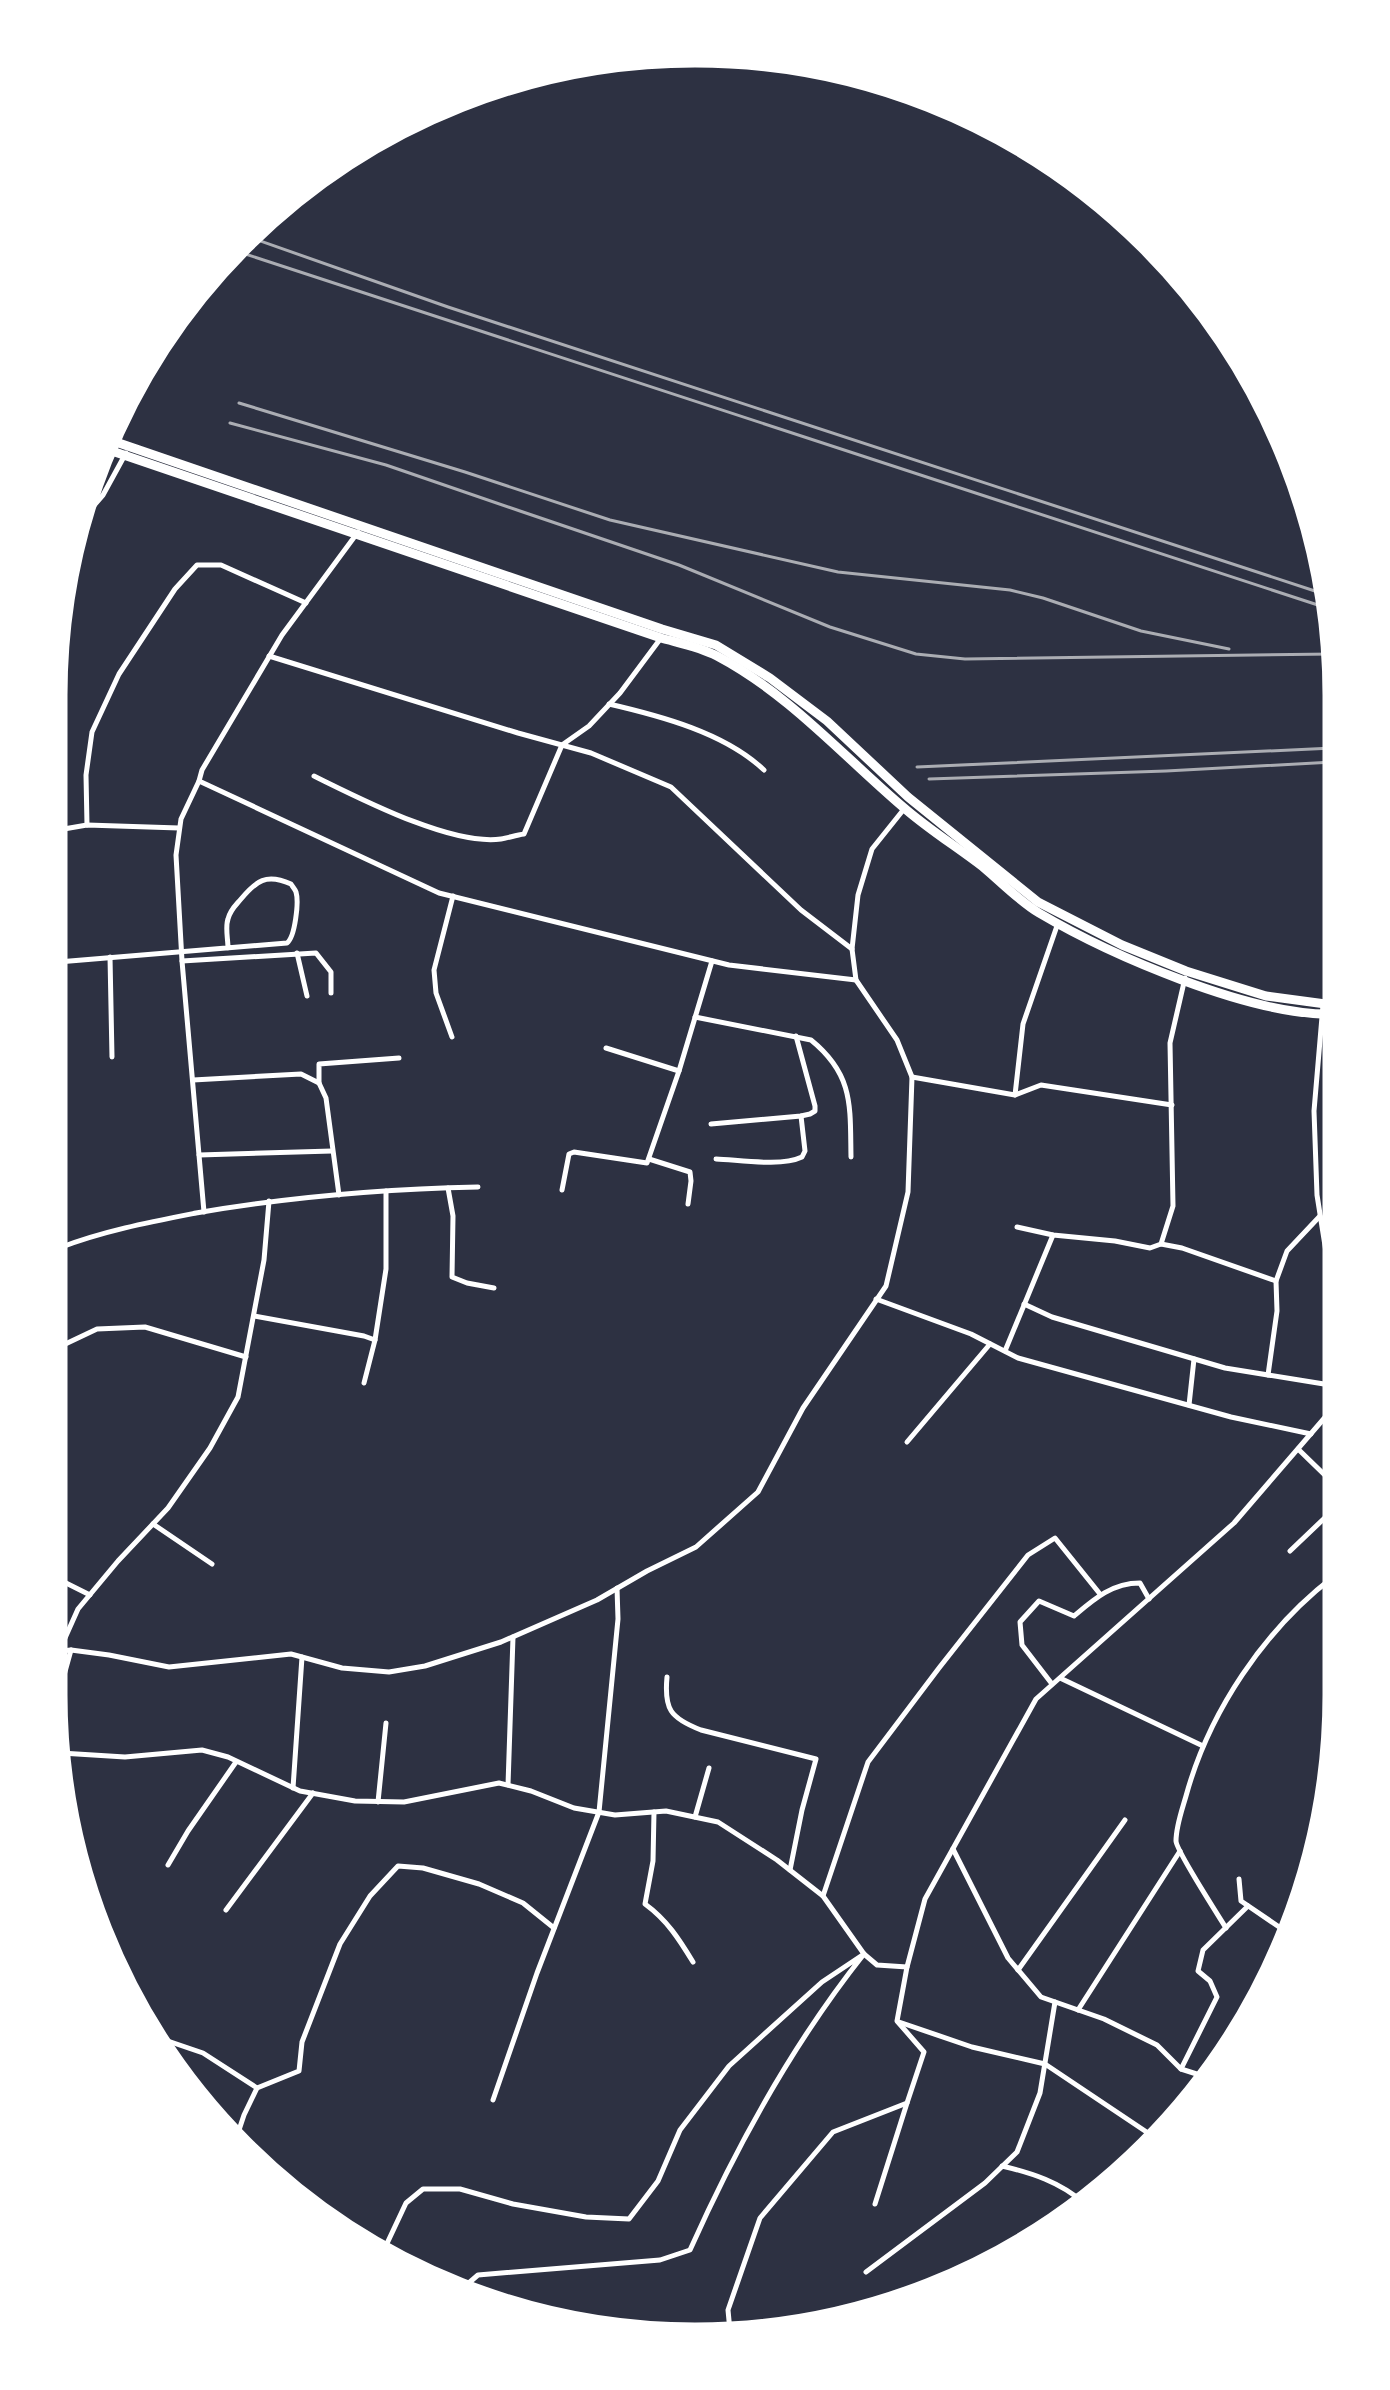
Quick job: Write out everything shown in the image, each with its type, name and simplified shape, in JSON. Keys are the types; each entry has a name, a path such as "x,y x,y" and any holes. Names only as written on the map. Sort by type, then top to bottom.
{"main road":[{"path":"118,445 127,451"},
{"path":"116,450 127,451 716,645 770,678 828,720 908,797 1038,902 1186,975"},
{"path":"359,529 661,638 715,654 769,687 904,809 983,867 1036,912 1121,954 1186,975 1264,1005 1324,1008"}],"street":[{"path":"96,503 103,495 127,451"},
{"path":"204,1212 181,951 176,855 181,819 200,781 202,770 282,634 359,529"},
{"path":"87,825 86,775 92,732 119,674 175,588 197,565 221,565 306,603"},
{"path":"314,776 384,809 456,836 499,839 524,834 562,745 590,726 661,638"},
{"path":"269,656 518,734 591,753 671,787 801,910 852,949"},
{"path":"609,704 648,713 711,736 757,763 764,770"},
{"path":"200,781 439,893 729,965 856,980"},
{"path":"66,1650 169,1667 291,1654 342,1668 389,1672 425,1665 513,1637 597,1600 647,1570 696,1547 758,1492 803,1408 886,1286 908,1192 912,1077 897,1040 856,980 852,949 858,895 872,849 904,809"},
{"path":"66,829 87,825 179,828"},
{"path":"66,961 181,951 228,948 287,943 292,939 297,893 291,884 273,880 257,881 249,888 231,911 227,921 228,948"},
{"path":"452,1037 436,993 434,970 453,896"},
{"path":"1015,1095 1023,1024 1058,923"},
{"path":"297,953 307,996"},
{"path":"182,961 315,953 331,972 331,993"},
{"path":"110,957 112,1057"},
{"path":"562,1190 569,1154 647,1163 679,1071 712,961"},
{"path":"1161,1244 1173,1206 1170,1043 1186,975"},
{"path":"695,1017 811,1040 826,1052 844,1078 850,1105 851,1156"},
{"path":"1324,1025 1314,1111 1317,1195 1324,1241"},
{"path":"711,1124 801,1116 815,1111 796,1036"},
{"path":"606,1048 679,1071"},
{"path":"339,1195 326,1098 319,1083 319,1064 399,1058"},
{"path":"193,1080 301,1074 319,1083"},
{"path":"912,1077 1015,1095 1041,1085 1172,1105"},
{"path":"716,1159 763,1161 796,1160 802,1157 805,1151 801,1116"},
{"path":"200,1155 332,1151"},
{"path":"648,1159 690,1172 688,1204"},
{"path":"66,1246 140,1224 269,1201 386,1191 478,1187"},
{"path":"448,1188 453,1216 452,1276 467,1283 494,1288"},
{"path":"364,1383 375,1340 386,1269 386,1191"},
{"path":"66,1637 78,1609 168,1508 210,1448 238,1397 264,1260 269,1201"},
{"path":"1268,1375 1277,1311 1276,1281 1287,1251 1320,1216"},
{"path":"1017,1227 1150,1248 1161,1244 1182,1248 1276,1281"},
{"path":"1005,1351 1053,1234"},
{"path":"876,1299 971,1334 1018,1358 1231,1418 1311,1434"},
{"path":"1024,1304 1052,1317 1225,1368 1324,1384"},
{"path":"254,1316 375,1340"},
{"path":"66,1344 97,1329 144,1327 246,1357"},
{"path":"907,1443 990,1344"},
{"path":"1189,1406 1194,1359"},
{"path":"897,2021 925,1899 1036,1699 1234,1523 1324,1419"},
{"path":"1298,1449 1324,1474"},
{"path":"1290,1551 1324,1519"},
{"path":"153,1524 212,1564"},
{"path":"823,1896 868,1762 1028,1555 1055,1538 1100,1594"},
{"path":"66,1583 90,1594"},
{"path":"1053,1684 1022,1645 1020,1622 1039,1601 1074,1616 1100,1594 1124,1583 1140,1583 1149,1599"},
{"path":"1226,1928 1176,1843 1191,1777 1203,1746 1250,1663 1295,1612 1324,1584"},
{"path":"493,2100 554,1928 599,1812 618,1619 617,1588"},
{"path":"507,1785 513,1637"},
{"path":"66,1666 70,1650"},
{"path":"292,1788 302,1657"},
{"path":"667,1677 665,1698 670,1710 684,1724 816,1759 802,1810 790,1870"},
{"path":"1060,1678 1203,1746"},
{"path":"378,1802 386,1724"},
{"path":"69,1753 125,1757 202,1750 236,1761 292,1788 355,1801 404,1802 499,1783 531,1791 574,1808 615,1815 666,1811 718,1822 790,1870 823,1896 864,1954 877,1965 908,1967"},
{"path":"168,1864 236,1761"},
{"path":"695,1817 709,1768"},
{"path":"226,1910 313,1793"},
{"path":"654,1812 653,1861 645,1904 675,1933 693,1962"},
{"path":"1018,1970 1125,1820"},
{"path":"953,1849 1008,1958 1041,1997 1104,2019 1157,2045 1181,2069 1197,2074"},
{"path":"1078,2010 1180,1851"},
{"path":"239,2129 257,2088 299,2071 302,2042 340,1944 370,1896 398,1866 423,1868 479,1884 523,1903 554,1928"},
{"path":"1239,1879 1241,1901 1279,1927"},
{"path":"1181,2069 1217,1996 1210,1981 1198,1971 1203,1950 1248,1906"},
{"path":"387,2244 406,2203 423,2189 460,2189 513,2204 575,2215 629,2219 658,2181 680,2130 729,2066 822,1982 864,1954"},
{"path":"470,2282 478,2275 660,2260 690,2250 778,2078 833,1993 864,1954"},
{"path":"866,2272 985,2183 1017,2152 1041,2093 1055,2002"},
{"path":"897,2021 972,2047 1045,2064 1147,2132"},
{"path":"874,2204 924,2052 897,2021"},
{"path":"171,2042 203,2053 257,2088"},
{"path":"729,2323 728,2310 760,2218 833,2132 907,2103"},
{"path":"1002,2166 1035,2174 1075,2196"}],"railway":[{"path":"260,241 448,307 1315,591"},
{"path":"246,254 1318,605"},
{"path":"239,403 465,472 610,520 838,572 1010,590 1043,598 1141,631 1229,649"},
{"path":"230,423 386,465 679,565 830,627 916,654 965,659 1323,654"},
{"path":"917,767 1324,748"},
{"path":"929,779 1166,771 1324,762"}]}
